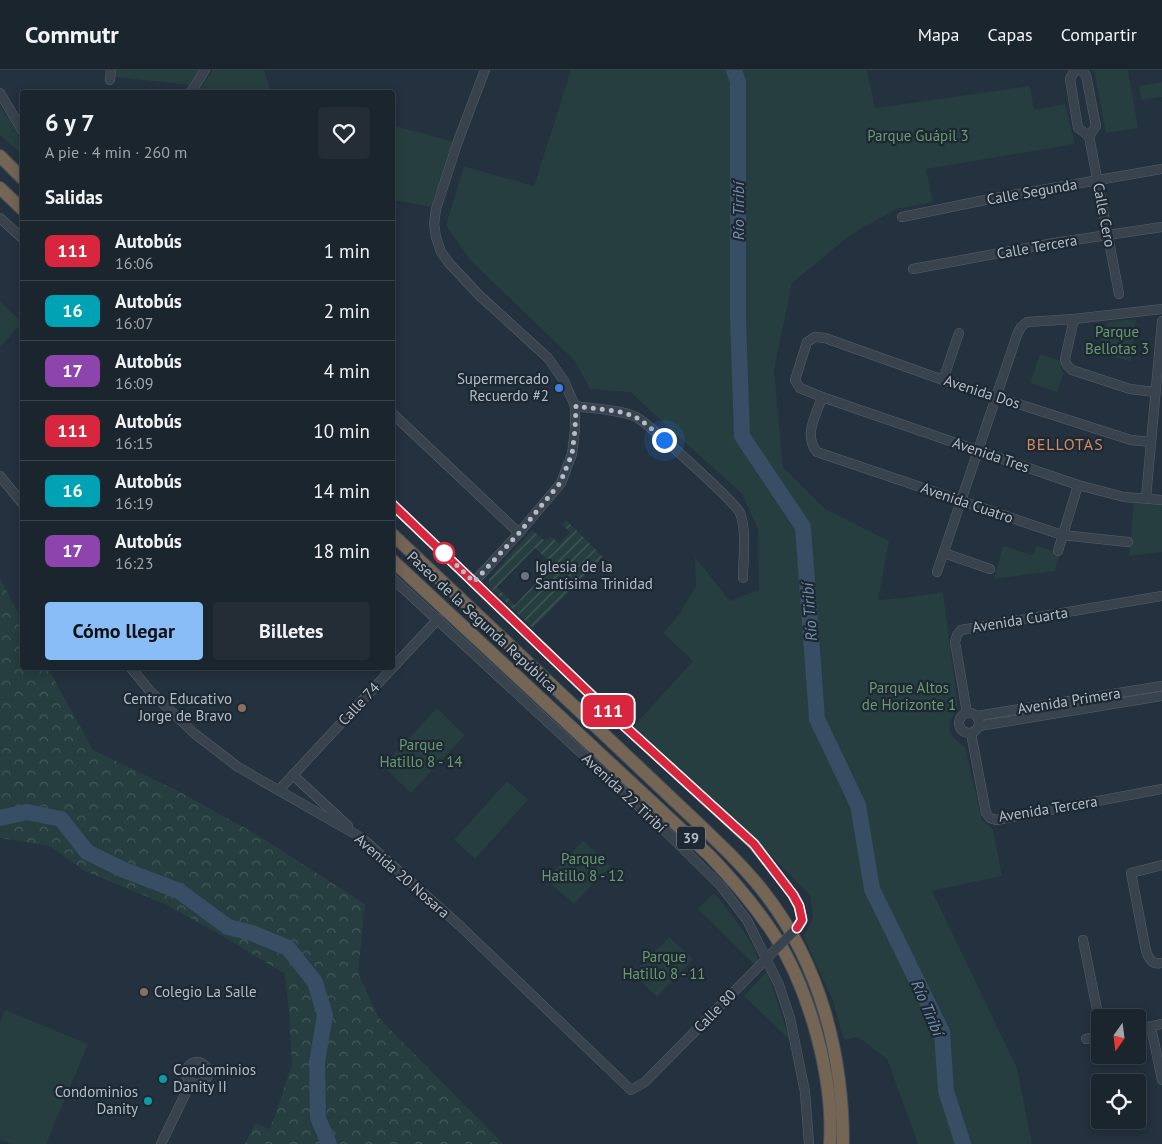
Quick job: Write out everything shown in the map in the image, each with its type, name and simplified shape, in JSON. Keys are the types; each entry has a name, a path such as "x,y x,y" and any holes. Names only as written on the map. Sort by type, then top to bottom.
{"highway":[{"path":"0,156 20,176"},
{"path":"0,188 20,207"},
{"name":"Paseo de la Segunda República","path":"395,537 700,825 729,853 764,892 789,929 802,953 830,1028 838,1073 843,1144"},
{"name":"Paseo de la Segunda República","path":"395,563 710,856 766,922 789,961 818,1035 826,1081 830,1144"},
{"path":"436,602 441,614 438,619"}],"street":[{"path":"110,80 111,70"},
{"path":"193,90 205,70"},
{"path":"395,507 474,582 519,533 560,483 572,454 576,406 564,381 548,358 479,294 449,263 441,252 436,237 434,224 436,209 458,141 485,70"},
{"name":"Calle Cero","path":"1075,70 1070,79 1078,128 1089,136 1119,294"},
{"name":"Calle Cero","path":"1082,70 1086,75 1096,126 1089,136"},
{"path":"0,93 20,127"},
{"name":"Calle Segunda","path":"902,217 995,198 1162,169"},
{"path":"0,218 20,236"},
{"name":"Calle Tercera","path":"913,269 1162,227"},
{"path":"937,572 977,450 1017,335 1022,326 1027,322 1074,319 1162,309"},
{"path":"1074,319 1066,359 1067,365 1072,370 1130,389 1156,392"},
{"path":"1146,498 1162,320"},
{"path":"944,380 959,334"},
{"name":"Avenida Dos","path":"815,337 825,338 944,380 1131,440 1150,442"},
{"name":"Avenida Tres","path":"815,337 807,342 795,380 800,388 1078,485 1124,496 1162,500"},
{"name":"Avenida Cuatro","path":"822,397 810,433 811,445 817,452 1062,535 1128,542"},
{"path":"576,406 636,417 650,427 720,491 740,512 744,537 743,578"},
{"path":"395,416 519,533"},
{"path":"0,476 20,501"},
{"path":"1058,551 1078,485"},
{"path":"944,553 990,569"},
{"name":"Avenida 22 Tiribí","path":"395,581 651,817 720,885 747,920 779,985 797,1048 805,1092 809,1144"},
{"name":"Calle 80","path":"474,582 609,712 754,844 793,895 799,906 802,920 797,928 645,1082 631,1090"},
{"name":"Avenida Cuarta","path":"966,712 955,642 957,635 962,630 1162,596"},
{"name":"Calle 74","path":"395,665 438,619"},
{"name":"Avenida 20 Nosara","path":"133,670 150,691 195,734 238,766 362,838 459,925 631,1090"},
{"name":"Calle 74","path":"279,790 390,670"},
{"name":"Avenida Primera","path":"976,716 1162,686"},
{"name":"Avenida Primera","path":"979,726 1162,696"},
{"path":"970,712 976,716 979,726 977,729 971,733 961,730 958,723 960,716 970,712"},
{"name":"Avenida Tercera","path":"971,733 986,812 990,818 996,820 1162,789"},
{"path":"292,775 362,838"},
{"path":"1162,865 1131,873 1146,951 1152,962 1162,963"},
{"path":"1083,940 1097,1009"},
{"path":"1146,1028 1162,1024"},
{"path":"1151,1027 1162,1080"},
{"path":"1086,1038 1091,1037"},
{"path":"162,1144 191,1082"}],"green space":[{"path":"116,70 200,70 189,85 116,77"},
{"path":"213,70 264,70 270,90 199,90"},
{"path":"571,70 867,70 875,108 1030,86 1034,110 1065,104 1075,144 926,169 933,202 896,209 849,236 792,283 774,370 783,467 824,508 889,541 878,600 943,592 958,708 951,720 950,730 954,738 965,747 982,820 993,829 1002,876 932,891 1017,1068 1032,1144 918,1144 887,1059 858,1037 844,1040 833,1001 803,935 813,917 810,895 740,825 632,728 693,661 663,633 680,613 696,586 695,557 730,601 759,590 758,529 742,494 630,392 590,389 575,361 470,260 446,225 464,166 534,186"},
{"path":"1094,70 1128,70 1138,128 1106,133"},
{"path":"1162,82 1162,97 1141,100 1139,86"},
{"path":"0,106 20,136 20,152 0,135"},
{"path":"395,126 454,142 431,207 395,200"},
{"path":"0,301 20,321 20,325 0,347"},
{"name":"Parque Bellotas 3","path":"1136,319 1131,362 1097,352 1107,322"},
{"path":"1040,354 1061,361 1061,369 1064,374 1057,392 1030,383"},
{"path":"1134,503 1162,505 1162,552 1129,556"},
{"path":"566,520 603,557 533,628 489,587 489,579 532,530 545,541 550,536 560,544 570,532 562,525","holes":["535,548 553,565 515,605 497,587"]},
{"path":"1003,546 1033,555 1037,546 1060,553 1055,571 994,579"},
{"path":"0,578 20,616 20,670 49,670 93,750 180,792 259,836 365,904 358,973 379,1018 503,1144 245,1144 255,1123 269,1129 292,1064 285,974 167,905 85,871 49,846 0,838"},
{"name":"Parque Hatillo 8 - 14","path":"437,708 465,735 411,793 383,766"},
{"path":"507,781 528,800 475,859 454,840"},
{"name":"Parque Hatillo 8 - 12","path":"583,841 611,866 574,904 546,880"},
{"path":"714,893 753,946 757,955 758,962 756,966 698,909"},
{"name":"Parque Hatillo 8 - 11","path":"669,937 693,959 657,997 633,974"},
{"path":"767,971 790,1040 744,996"},
{"path":"5,1010 88,1044 46,1144 11,1144 0,1140 0,1023"}],"waterway":[{"name":"Río Tiribí","path":"734,70 738,82 738,318 742,436 803,527 817,719 858,805 872,889 942,1032 946,1091 963,1144"},
{"path":"0,818 27,812 61,819 87,852 124,870 179,891 228,927 252,933 288,948 315,982 325,1015 317,1062 318,1118 329,1144"}],"bus line":[{"name":"111","path":"395,507 609,712 754,844 793,895 799,906 802,920 797,928"}],"place":[{"name":"Supermercado Recuerdo #2","path":"559,388"},
{"name":"Iglesia de la Santísima Trinidad","path":"525,576"},
{"name":"Centro Educativo Jorge de Bravo","path":"242,708"},
{"name":"Colegio La Salle","path":"144,992"},
{"name":"Condominios Danity II","path":"163,1079"},
{"name":"Condominios Danity","path":"148,1101"}],"district":[{"name":"BELLOTAS","path":"1065,444"}],"route":[{"path":"444,553 474,582 519,533 560,483 572,454 576,406 636,417 664,440"}],"park label":[{"name":"Parque Guápil 3","path":"918,136"},
{"name":"Parque Altos de Horizonte 1","path":"909,696"}]}
